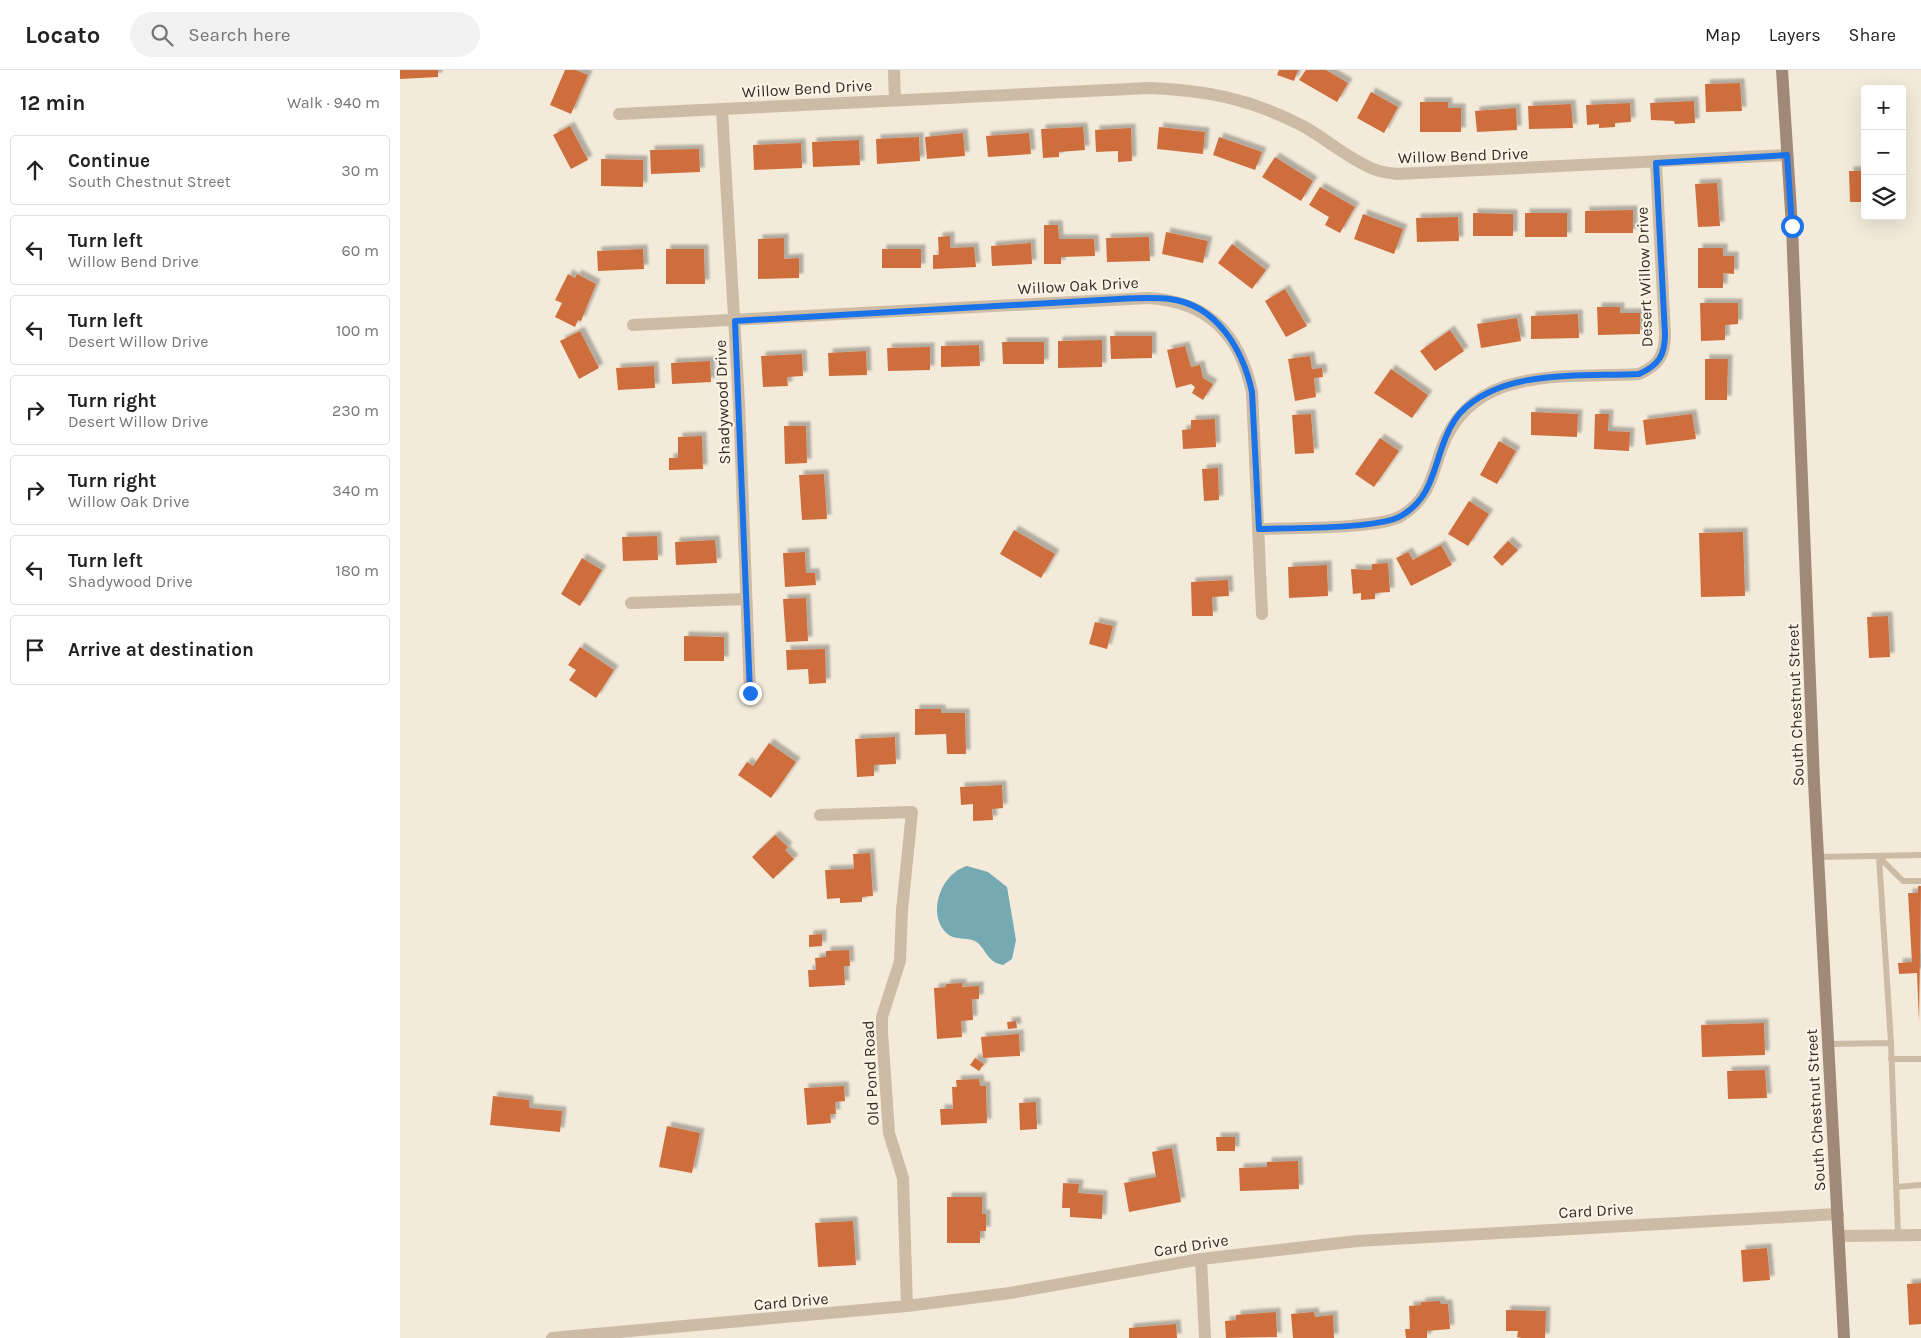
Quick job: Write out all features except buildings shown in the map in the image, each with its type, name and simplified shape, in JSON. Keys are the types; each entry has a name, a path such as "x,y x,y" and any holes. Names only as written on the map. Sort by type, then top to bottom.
{"main road":[{"name":"South Chestnut Street","path":"1782,70 1818,857 1844,1338"}],"street":[{"path":"894,70 896,100"},
{"name":"Willow Bend Drive","path":"618,114 1121,89 1193,90 1259,107 1303,127 1340,152 1373,169 1397,174 1656,163 1787,155"},
{"name":"Shadywood Drive","path":"722,110 735,321 750,693"},
{"name":"Desert Willow Drive","path":"1259,529 1378,523 1399,517 1422,499 1432,482 1447,434 1459,414 1480,397 1525,379 1639,374 1652,368 1660,361 1665,350 1665,342 1656,163"},
{"name":"Willow Oak Drive","path":"633,325 1150,298 1172,299 1190,306 1208,316 1226,330 1240,353 1248,372 1252,392 1262,614"},
{"path":"631,603 746,599"},
{"name":"Old Pond Road","path":"820,815 912,812 902,910 900,961 882,1017 889,1133 903,1178 907,1306"},
{"name":"Card Drive","path":"552,1338 907,1306 1010,1293 1201,1259 1357,1241 1838,1214"},
{"path":"1839,1236 1921,1235"},
{"path":"1201,1259 1205,1338"}],"lane":[{"path":"1818,857 1921,855"},
{"path":"1879,857 1903,880 1921,881"},
{"path":"1879,857 1891,1044 1898,1235"},
{"path":"1828,1044 1891,1044"},
{"path":"1891,1059 1921,1059"},
{"path":"1896,1187 1921,1185"}],"water":[{"path":"967,866 988,872 1007,887 1016,940 1012,959 1003,965 994,962 975,941 949,935 942,927 938,918 937,908 943,887 957,871"}],"route":[{"path":"750,693 740,403 735,321 1119,299 1172,299 1208,316 1226,330 1240,353 1248,372 1252,392 1259,529 1378,523 1399,517 1412,509 1422,499 1432,482 1447,434 1459,414 1480,397 1525,379 1639,374 1652,368 1660,361 1665,350 1665,334 1656,163 1787,155 1792,226"}]}
